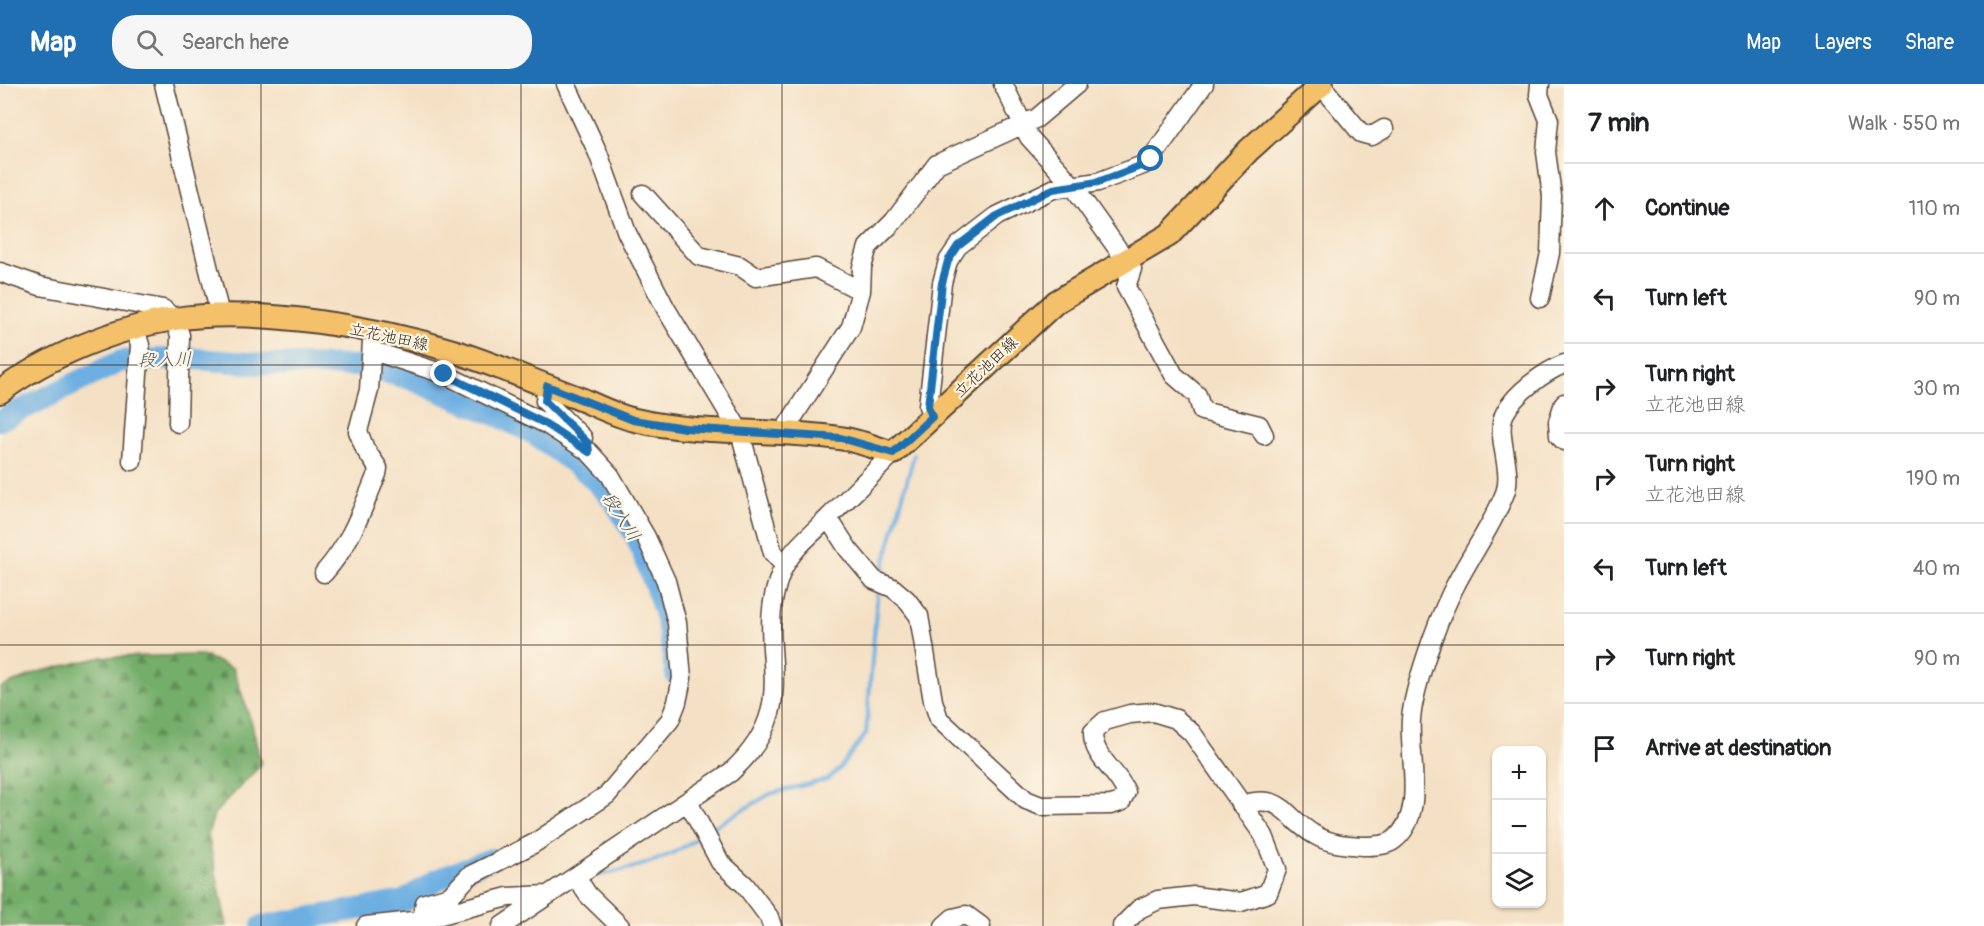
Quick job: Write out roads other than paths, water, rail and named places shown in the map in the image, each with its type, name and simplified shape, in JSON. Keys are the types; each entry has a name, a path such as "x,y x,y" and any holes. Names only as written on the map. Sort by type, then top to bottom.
{"main road":[{"name":"立花池田線","path":"0,392 57,357 86,344 135,329 174,319 220,315 267,317 372,341 456,352 633,420 740,432 841,438 893,453 1056,302 1169,235 1249,150 1322,85"}],"street":[{"path":"164,84 220,315"},
{"path":"566,84 598,153 627,233 666,309 740,432 773,553 784,565"},
{"path":"1003,84 1029,137 1073,186 1132,269 1126,287 1174,375 1197,395 1202,411 1260,425 1264,435"},
{"path":"782,434 851,327 861,291 862,267 868,247 894,220 937,164 1037,118 1077,84"},
{"path":"932,417 928,406 942,283 948,261 958,246 997,216 1053,189 1098,182 1143,165 1151,159 1204,84"},
{"path":"1540,84 1539,95 1549,120 1546,152 1552,196 1550,253 1540,298"},
{"path":"1322,85 1361,133 1372,136 1384,129"},
{"path":"643,194 699,256 740,266 756,277 816,268 861,291"},
{"path":"0,272 40,286 163,309 174,319 180,335 178,423"},
{"path":"132,461 140,345 135,329"},
{"path":"324,573 340,554 356,528 377,474 378,468 365,449 358,431 369,390 372,341 546,424 589,452 610,476 633,512 666,580 678,634 682,678 670,720 607,795 533,844 469,876 450,896 425,903 422,920"},
{"path":"1240,805 1258,800 1279,804 1313,834 1330,842 1347,845 1374,846 1392,841 1407,826 1414,805 1409,742 1413,699 1451,594 1506,492 1506,452 1502,426 1504,413 1535,382 1564,364"},
{"path":"547,386 545,401 588,443 589,452"},
{"path":"1564,403 1558,422 1559,436 1564,441"},
{"path":"502,926 731,772 752,753 765,731 773,706 773,596 784,565 804,541 893,453"},
{"path":"828,518 848,549 874,580 893,588 906,599 919,616 933,701 939,719 1026,800 1041,806 1110,805 1122,802 1126,792 1121,780 1097,753 1092,741 1093,732 1105,721 1130,714 1153,712 1176,719 1192,733 1240,805 1264,836 1277,869 1268,893 1241,902 1194,896 1158,900 1139,909 1122,926"},
{"path":"687,802 720,862 745,885 769,917 772,926"},
{"path":"576,877 588,895 620,926"},
{"path":"366,926 422,920 508,897 549,894"},
{"path":"944,926 953,918 966,915 981,926"}],"waterway":[{"name":"段入川","path":"0,420 121,361 185,358 258,364 359,366 408,378 496,415 534,434 586,472 613,499 637,538 659,596 667,621 676,674"},
{"path":"881,576 914,455"},
{"path":"710,829 770,794 828,779 839,769 866,734 878,586"},
{"path":"586,878 659,859 687,846 699,837"},
{"name":"段入川","path":"262,926 404,901 436,880 491,859"},
{"path":"404,901 418,906"}]}
